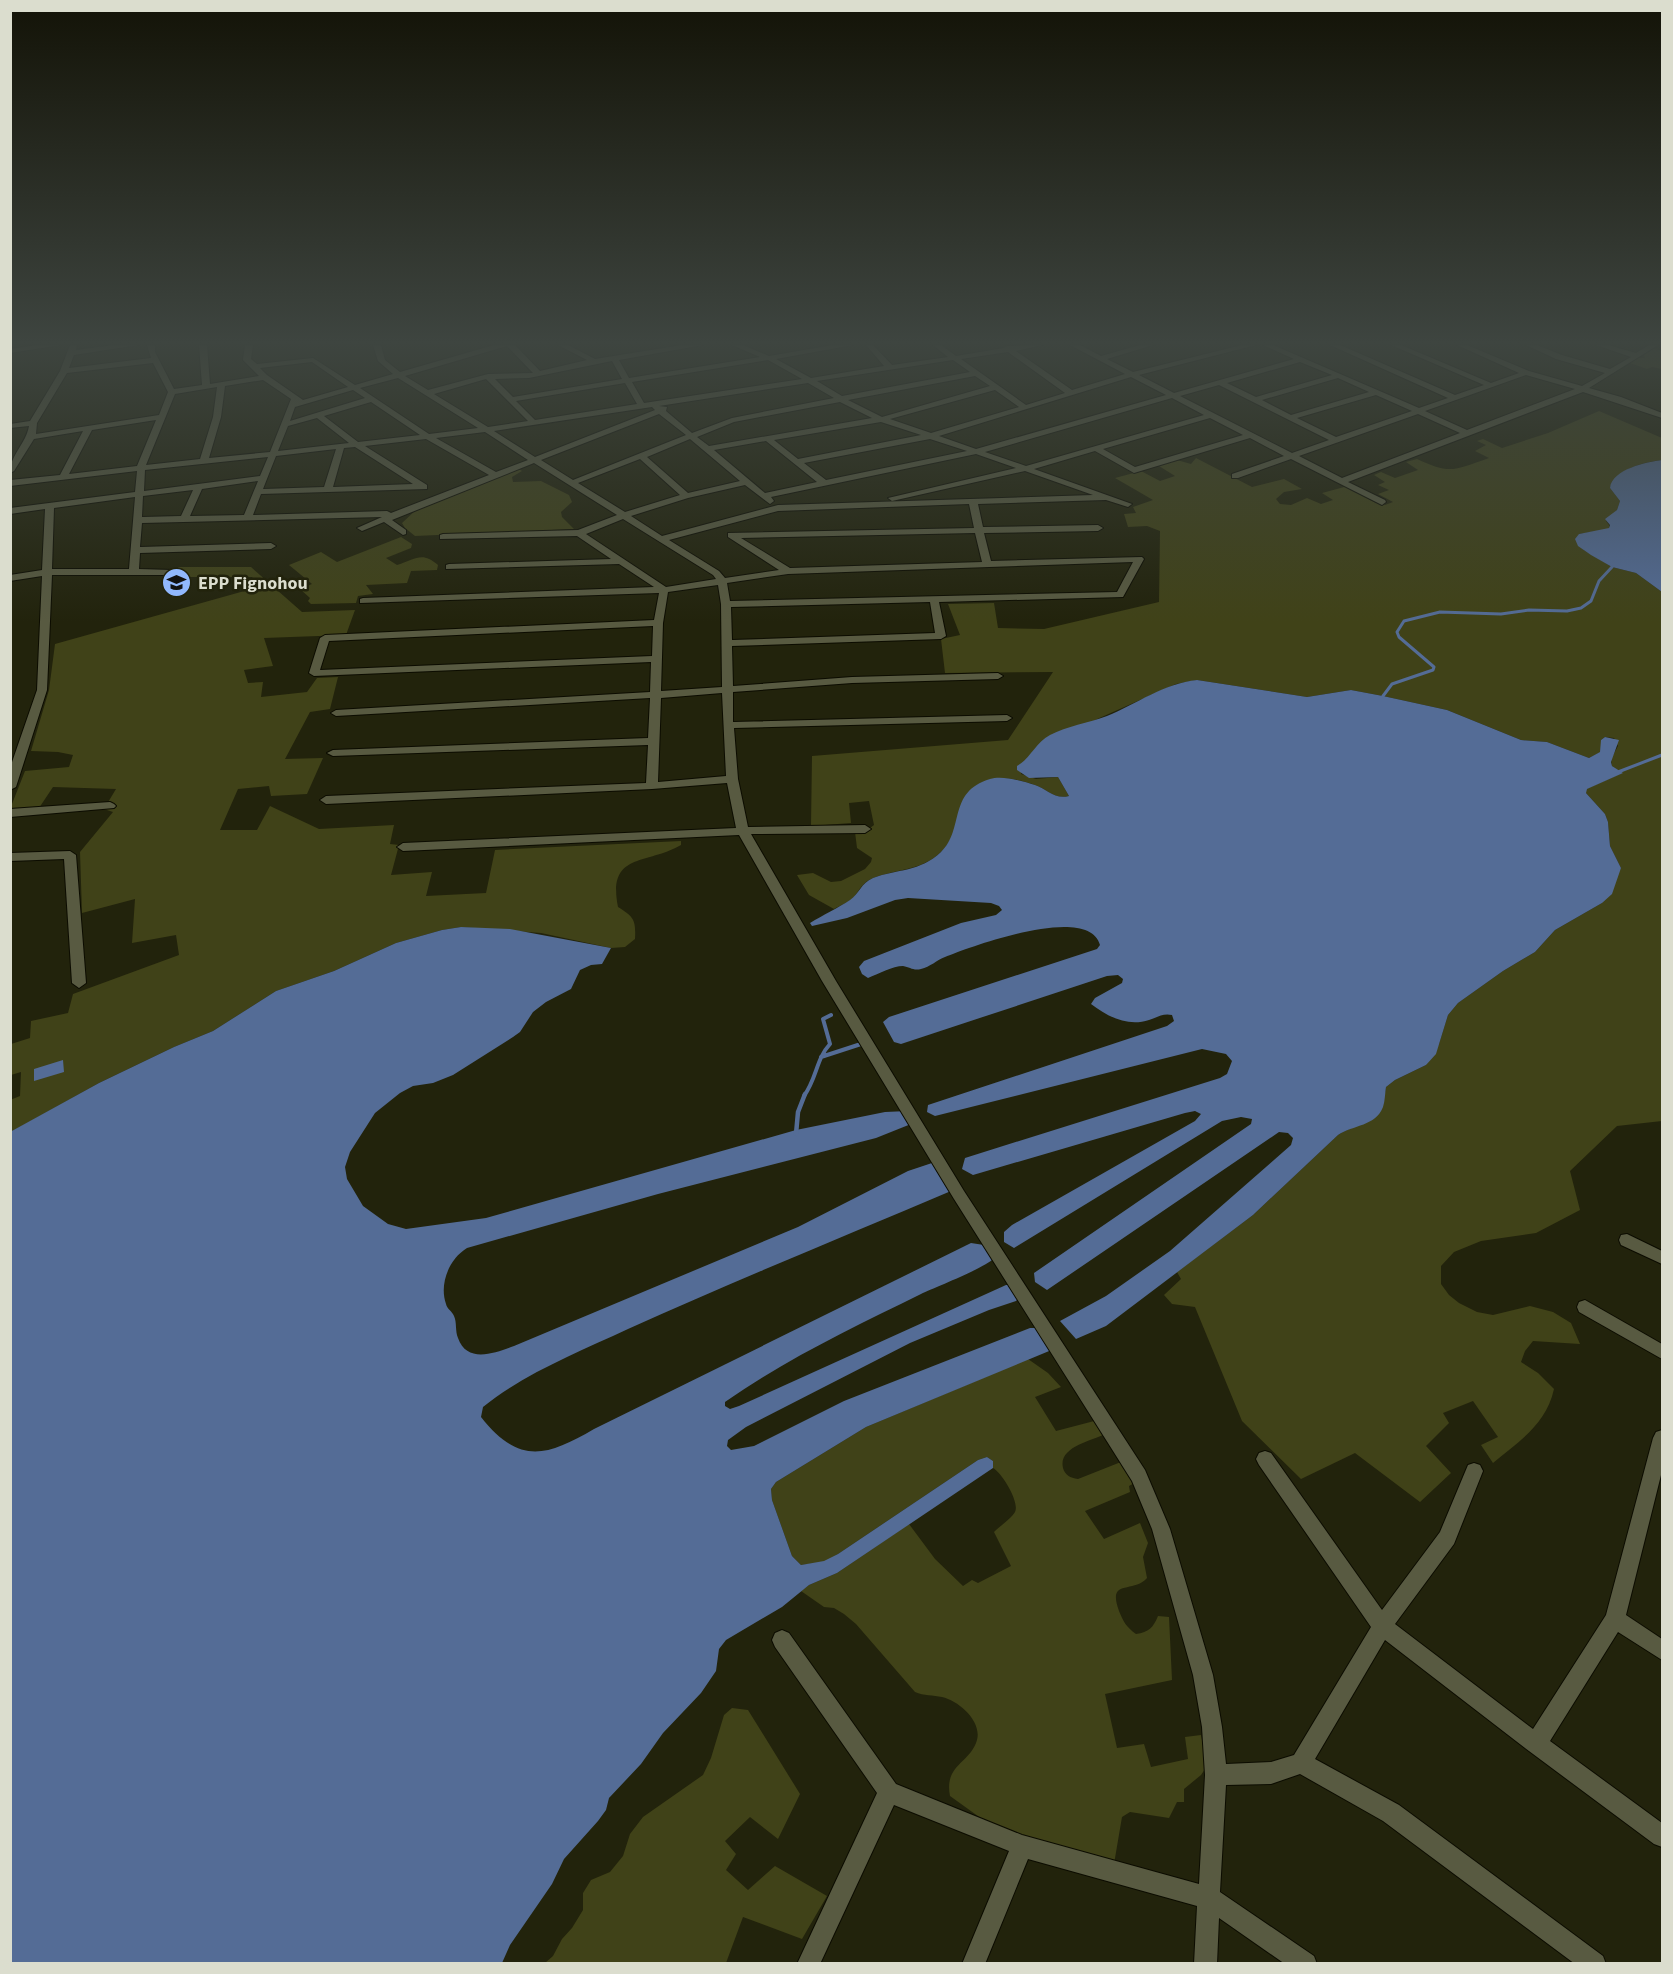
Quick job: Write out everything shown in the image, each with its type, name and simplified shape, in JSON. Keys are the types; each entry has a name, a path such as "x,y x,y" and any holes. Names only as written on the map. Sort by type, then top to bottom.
{"street":[{"path":"10,471 31,437"},
{"path":"63,477 84,437"},
{"path":"134,572 141,468 154,437"},
{"path":"204,461 211,437"},
{"path":"248,517 279,437"},
{"path":"347,437 441,496"},
{"path":"10,483 417,437"},
{"path":"429,437 495,475"},
{"path":"497,437 625,515 716,573 722,580 726,604 728,725 732,779 743,831 829,981 959,1196 1139,1476 1161,1528 1203,1675 1212,1727 1216,1775 1205,1964"},
{"path":"362,528 533,459 569,437"},
{"path":"572,483 689,437"},
{"path":"693,437 778,508"},
{"path":"707,449 784,437"},
{"path":"795,462 925,437"},
{"path":"934,437 1128,504"},
{"path":"763,496 975,452 1027,437"},
{"path":"858,506 1024,469 1133,437"},
{"path":"1095,448 1134,470 1244,437"},
{"path":"1255,437 1382,502"},
{"path":"1329,437 1337,441"},
{"path":"1235,476 1348,437"},
{"path":"1342,481 1461,437"},
{"path":"769,440 824,483"},
{"path":"328,489 341,446"},
{"path":"641,456 687,496"},
{"path":"10,511 263,478"},
{"path":"443,537 579,533 625,515 687,496 747,482"},
{"path":"184,519 199,486"},
{"path":"258,492 422,486"},
{"path":"660,539 778,508 1106,497"},
{"path":"973,502 987,565"},
{"path":"10,787 42,690 50,506"},
{"path":"138,520 398,514"},
{"path":"385,519 403,532"},
{"path":"716,526 788,571"},
{"path":"731,535 1098,528"},
{"path":"579,533 664,590"},
{"path":"136,550 272,546"},
{"path":"363,602 664,590 788,571 1139,559 1120,595 726,604"},
{"path":"450,567 620,561"},
{"path":"10,578 48,572 170,572"},
{"path":"652,786 658,623 664,590"},
{"path":"727,643 941,636 934,600"},
{"path":"656,659 314,673 325,638 658,623"},
{"path":"336,713 655,695 852,680 998,676"},
{"path":"728,725 1007,718"},
{"path":"333,753 654,741"},
{"path":"326,800 652,786 732,779"},
{"path":"10,813 110,806"},
{"path":"403,848 743,831 865,829"},
{"path":"10,857 70,855 79,983"},
{"path":"1627,1240 1662,1258"},
{"path":"1585,1307 1662,1352"},
{"path":"1536,1744 1615,1619 1656,1491 1662,1438"},
{"path":"1265,1460 1382,1626 1536,1744 1662,1836"},
{"path":"1216,1775 1271,1773 1301,1763 1382,1626 1447,1538 1474,1471"},
{"path":"1615,1619 1662,1650"},
{"path":"782,1640 889,1792 1022,1846 1209,1898 1306,1964"},
{"path":"1301,1763 1391,1813 1595,1964"},
{"path":"808,1964 889,1792"},
{"path":"973,1964 1022,1846"}],"green space":[{"path":"1535,437 1662,438 1662,460 1625,471 1613,481 1610,488 1620,501 1617,510 1606,521 1609,529 1579,534 1584,550 1612,567 1636,573 1662,592 1662,1121 1617,1126 1570,1171 1580,1210 1536,1233 1481,1241 1454,1252 1441,1266 1441,1284 1459,1303 1477,1312 1493,1315 1530,1306 1553,1312 1571,1323 1580,1344 1533,1341 1525,1351 1521,1362 1538,1373 1554,1389 1545,1413 1538,1422 1493,1463 1481,1445 1498,1437 1473,1401 1443,1413 1449,1423 1426,1446 1451,1473 1420,1502 1355,1453 1301,1479 1242,1421 1195,1307 1172,1304 1164,1295 1181,1279 1177,1272 1253,1215 1338,1135 1375,1116 1380,1110 1386,1087 1426,1065 1439,1044 1448,1015 1458,1003 1503,971 1535,952 1555,930 1602,903 1621,868 1610,846 1605,814 1586,793 1586,789 1622,773 1612,766 1611,759 1618,746 1614,738 1605,737 1601,740 1601,752 1589,758 1547,742 1521,740 1447,710 1383,696 1351,690 1307,697 1197,680 1176,684 1095,720 1023,763 1021,774 1036,779 1058,777 1069,796 1059,797 1035,785 1017,780 998,778 986,781 969,795 953,834 941,852 925,863 870,880 852,899 834,909 809,895 797,875 813,873 831,882 841,881 865,869 872,858 857,848 855,832 866,831 874,825 869,801 849,803 851,823 811,826 812,756 1008,740 1053,672 945,673 941,639 960,635 948,604 994,603 998,628 1044,629 1159,602 1160,531 1147,526 1128,527 1124,514 1136,513 1133,507 1153,500 1115,478 1141,471 1160,481 1175,476 1159,466 1177,460 1191,464 1196,458 1252,487 1284,479 1302,489 1284,492 1276,499 1280,504 1291,505 1307,498 1321,504 1333,500 1322,493 1348,486 1385,505 1393,502 1378,494 1389,490 1378,485 1385,482 1374,475 1381,472 1395,478 1418,470 1406,462 1417,459 1445,469 1460,468 1489,458 1475,451 1486,445 1477,441 1483,439 1502,448"},
{"path":"519,469 522,471 512,477 513,482 541,481 569,495 572,502 561,512 562,517 574,529 415,536 402,523 417,509"},
{"path":"401,537 412,544 411,548 386,558 397,565 423,557 428,558 438,565 437,570 411,571 407,583 366,585 373,594 358,596 356,603 311,604 308,601 310,598 300,589 312,584 289,565 321,552 337,562"},
{"path":"178,567 251,567 302,612 355,610 346,635 264,638 273,666 244,670 248,683 263,682 261,697 307,692 317,678 338,677 330,709 310,712 285,759 323,758 307,794 271,796 269,786 238,789 220,830 257,830 270,806 319,829 394,825 390,844 399,845 391,875 432,872 426,896 486,893 495,850 681,841 681,845 624,868 618,877 616,889 618,907 633,920 635,939 625,947 611,948 541,933 461,927 396,943 334,971 276,991 213,1031 99,1083 11,1132 10,1100 20,1096 21,1072 11,1075 11,1044 30,1038 31,1021 68,1013 73,994 179,955 176,935 132,943 135,899 82,913 80,852 113,812 104,809 116,789 53,787 39,808 10,809 25,771 69,767 73,755 31,751 49,690 55,644 259,587 252,577 184,577"},
{"path":"1028,1359 1048,1373 1061,1387 1035,1397 1056,1431 1098,1420 1105,1434 1077,1446 1065,1455 1063,1468 1067,1474 1078,1479 1126,1460 1138,1481 1129,1486 1130,1492 1085,1511 1104,1539 1140,1523 1148,1543 1143,1557 1147,1578 1141,1583 1119,1590 1116,1594 1119,1611 1127,1626 1136,1634 1150,1629 1158,1616 1169,1617 1172,1680 1105,1694 1117,1748 1144,1744 1151,1767 1188,1759 1185,1737 1201,1735 1206,1761 1201,1775 1184,1789 1184,1802 1177,1802 1169,1818 1130,1812 1122,1817 1114,1864 1014,1842 950,1796 951,1777 974,1748 977,1740 978,1733 973,1719 962,1707 949,1699 915,1692 856,1624 834,1608 824,1607 801,1591 837,1573 909,1524 935,1559 963,1586 972,1580 978,1583 1011,1566 994,1532 1013,1515 1016,1507 1013,1495 1005,1481 993,1468 993,1461 987,1457 978,1460 824,1562 801,1565 792,1556 772,1500 771,1489 776,1482 866,1427"},
{"path":"732,1708 748,1710 800,1794 778,1839 750,1817 725,1841 736,1854 726,1870 748,1890 775,1866 827,1896 802,1939 743,1917 726,1963 545,1963 553,1956 583,1910 583,1893 591,1880 610,1872 623,1856 630,1834 643,1817 703,1775 711,1758 724,1715"}],"water":[{"path":"1662,460 1662,592 1636,573 1612,567 1591,555 1578,546 1575,539 1579,534 1609,528 1610,525 1605,519 1617,510 1620,501 1610,488 1617,476 1631,468"},
{"path":"1197,680 1307,697 1351,690 1383,696 1447,710 1521,740 1547,742 1589,758 1600,752 1601,740 1605,737 1619,740 1611,762 1612,766 1623,773 1587,789 1586,793 1605,814 1610,846 1621,868 1612,894 1602,903 1555,930 1535,952 1503,971 1458,1003 1448,1015 1436,1054 1426,1065 1386,1087 1383,1107 1375,1118 1338,1135 1253,1215 1106,1326 1076,1339 1060,1321 1106,1296 1170,1251 1291,1145 1293,1138 1288,1133 1279,1132 1047,1290 1035,1282 1034,1273 1251,1124 1252,1119 1241,1117 1222,1121 1014,1248 1004,1242 1004,1232 1012,1225 1195,1121 1201,1114 1195,1111 1185,1113 973,1175 962,1169 965,1158 1220,1078 1227,1074 1232,1061 1226,1054 1202,1049 935,1116 927,1112 928,1105 1167,1026 1174,1021 1172,1015 1133,1022 1118,1020 1104,1013 1091,1004 1095,998 1122,983 1123,979 1118,975 1107,976 901,1044 894,1042 883,1022 889,1017 1097,949 1100,945 1091,933 1075,928 1053,927 1003,937 945,957 921,969 899,966 868,978 862,974 859,967 864,961 961,923 996,915 1002,910 991,903 908,898 895,900 847,918 812,926 810,923 850,900 869,880 917,867 941,852 953,833 962,802 977,785 990,779 1006,778 1035,785 1059,797 1069,796 1058,777 1029,778 1017,770 1017,766 1050,735 1107,716 1174,685"},
{"path":"461,927 510,929 611,948 602,964 591,965 580,970 571,989 546,1002 533,1012 520,1032 513,1037 453,1075 433,1083 413,1086 400,1093 375,1113 350,1152 345,1167 347,1179 363,1206 388,1224 406,1229 486,1218 796,1130 885,1112 908,1111 911,1124 876,1138 658,1194 467,1248 455,1259 447,1273 444,1296 455,1318 458,1338 468,1351 482,1354 514,1346 798,1227 908,1171 935,1162 951,1191 748,1276 534,1373 483,1407 481,1417 508,1443 534,1452 561,1446 971,1243 984,1245 994,1258 972,1272 921,1294 796,1358 748,1386 725,1402 725,1406 730,1409 739,1406 1006,1285 1014,1285 1020,1297 1016,1301 910,1343 746,1427 728,1440 727,1446 731,1450 754,1446 844,1401 1030,1328 1040,1328 1054,1349 866,1427 776,1482 771,1489 772,1500 792,1556 801,1565 824,1561 838,1554 978,1460 987,1457 993,1461 993,1468 837,1573 809,1585 782,1607 726,1640 719,1649 716,1671 701,1693 663,1733 641,1764 609,1798 606,1810 598,1821 564,1859 552,1884 510,1945 502,1963 11,1963 10,1132 99,1083 213,1031 276,991 334,971 396,943"},
{"path":"63,1060 64,1072 34,1081 34,1069"}],"waterway":[{"path":"1383,696 1392,684 1433,670 1434,667 1399,637 1397,632 1404,621 1440,612 1501,614 1529,610 1567,611 1581,608 1591,601 1599,581 1612,567"},
{"path":"1618,772 1662,755"},
{"path":"822,1057 830,1044 823,1019 831,1015"},
{"path":"822,1057 864,1043"},
{"path":"805,1095 822,1057"},
{"path":"796,1134 798,1112 805,1095"}],"place":[{"name":"EPP Fignohou","path":"177,583"}]}
